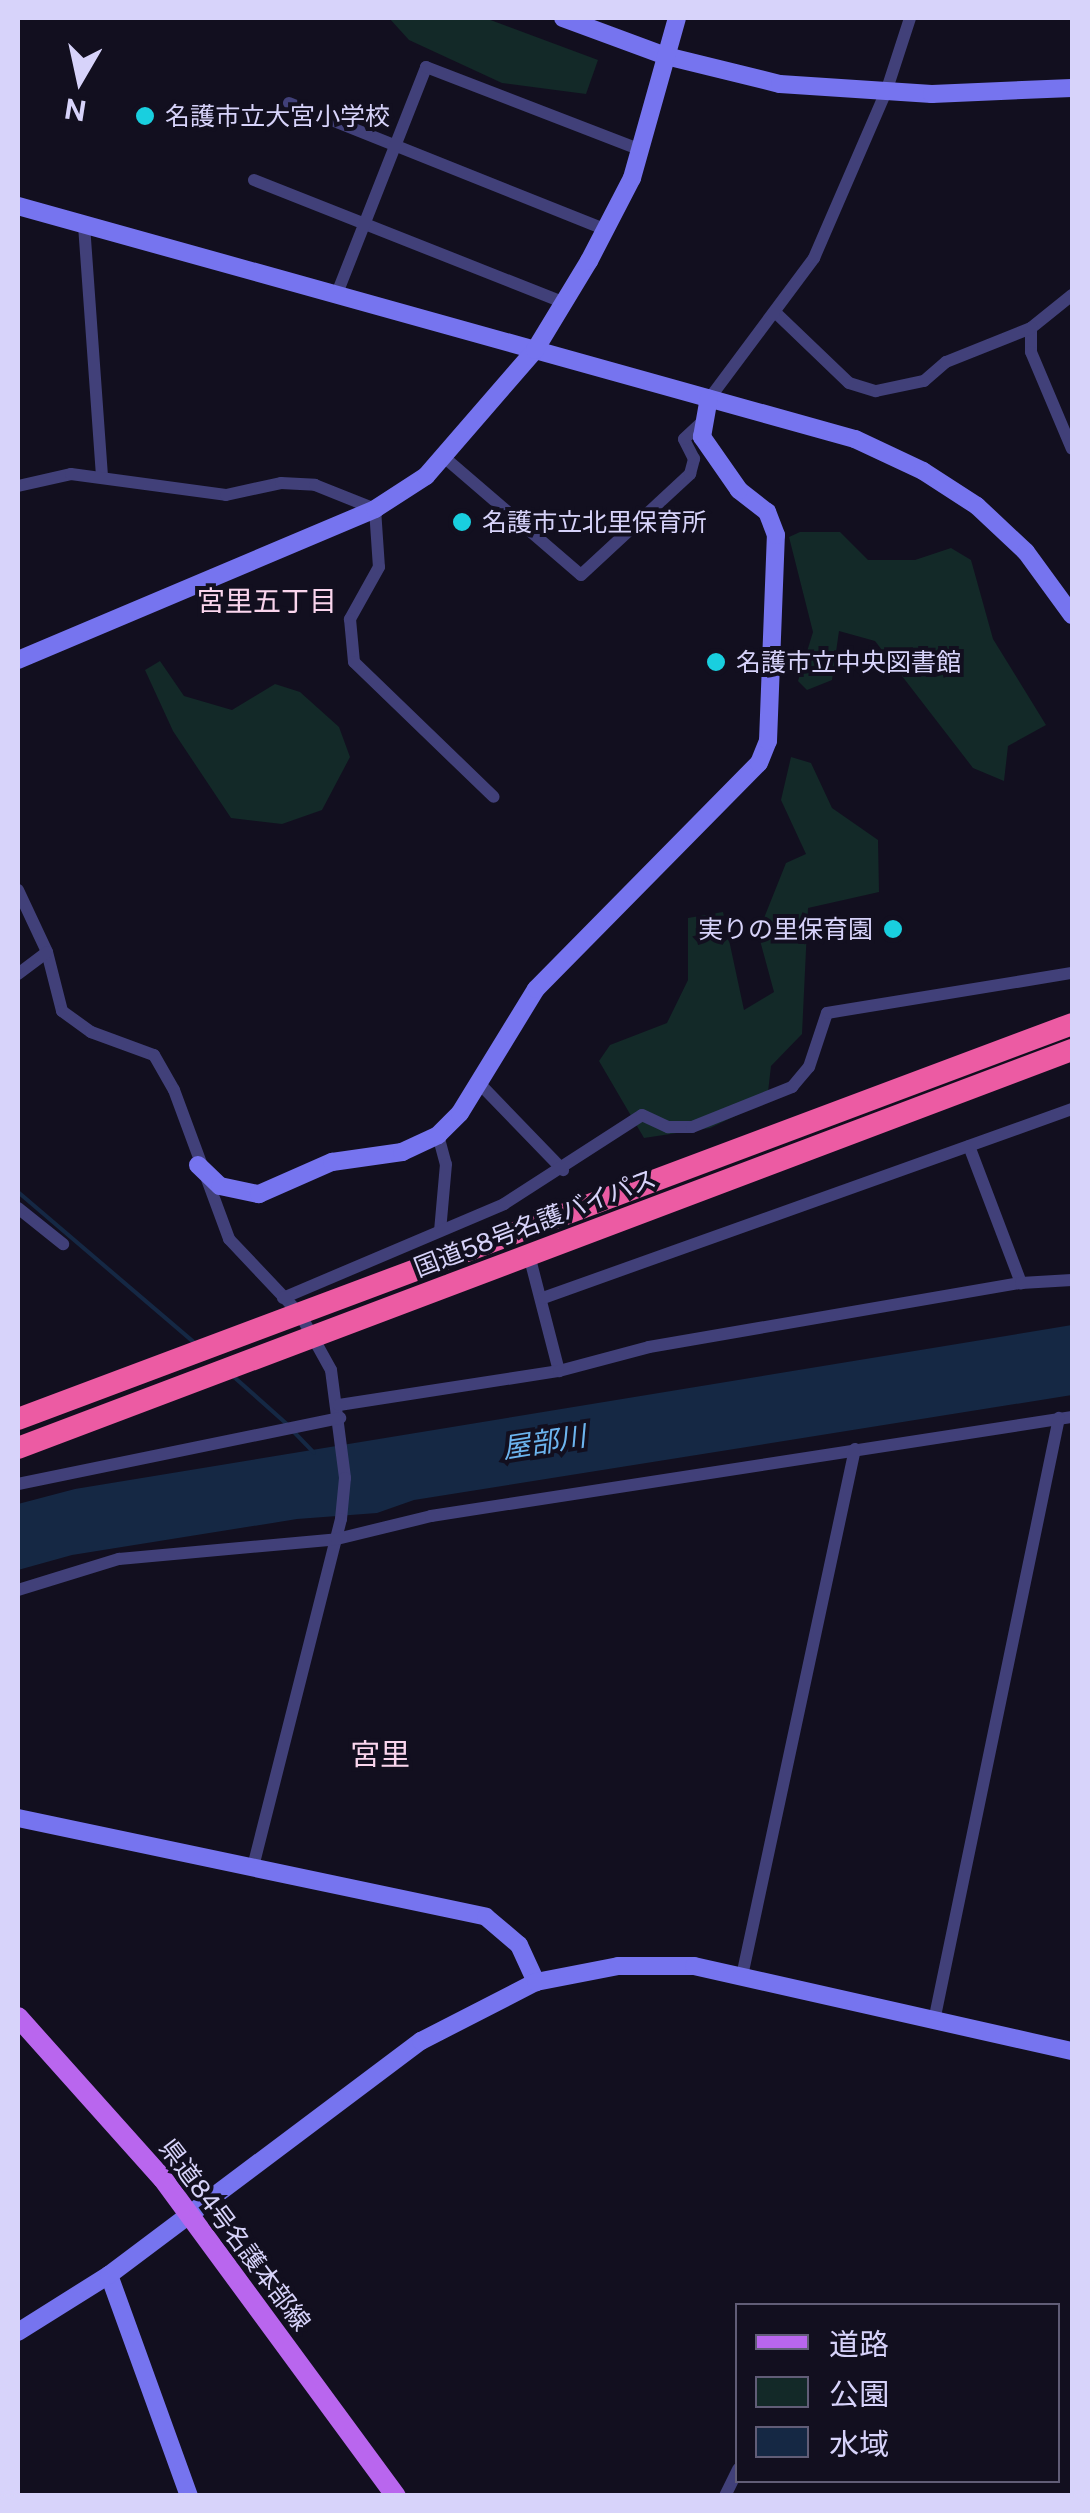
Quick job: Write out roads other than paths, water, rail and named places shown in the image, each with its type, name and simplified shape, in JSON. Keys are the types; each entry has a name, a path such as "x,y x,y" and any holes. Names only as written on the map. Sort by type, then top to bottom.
{"highway":[{"name":"国道58号名護バイパス","path":"18,1419 292,1306 1072,1024"},
{"name":"国道58号名護バイパス","path":"18,1448 1072,1050"}],"main road":[{"name":"県道84号名護本部線","path":"18,2017 92,2092 190,2216 396,2496"}],"street":[{"path":"562,18 666,56 780,84 886,92 1072,88"},
{"path":"18,660 375,510 444,458 535,350 606,230 639,149 677,18"},
{"path":"444,458 581,575 690,474 694,459 684,440 700,424 709,398 814,258 886,92 910,18"},
{"path":"336,296 426,67 639,149"},
{"path":"289,103 606,230"},
{"path":"254,180 565,303"},
{"path":"18,206 854,439 923,471 1002,528 1071,610"},
{"path":"84,225 102,477"},
{"path":"776,313 849,383 876,391 924,381 946,362 1030,328 1072,295"},
{"path":"1030,328 1035,364 1072,449"},
{"path":"198,1165 220,1186 259,1194 332,1162 402,1152 438,1135 536,988 665,852 752,773 765,752 776,535 766,512 712,456 700,424"},
{"path":"18,486 71,474 226,495 281,483 315,485 375,510"},
{"path":"375,510 379,566 350,619 354,662 494,797"},
{"path":"18,890 47,952 62,1011 72,1021 154,1054 162,1066 229,1240 315,1335 340,1411 341,1519 253,1868"},
{"path":"18,974 47,952"},
{"path":"292,1306 562,1170 642,1115 668,1127 692,1127 792,1086 809,1066 827,1014 1072,973"},
{"path":"476,1081 562,1170"},
{"path":"543,1298 1072,1110"},
{"path":"438,1135 446,1164 440,1231"},
{"path":"969,1146 1022,1283"},
{"path":"18,1208 63,1244"},
{"path":"529,1255 559,1371"},
{"path":"18,1484 340,1411 559,1371 649,1346 1022,1283 1072,1280"},
{"path":"18,1590 119,1558 337,1539 431,1516 1066,1418 934,2021"},
{"path":"742,1976 855,1449"},
{"path":"18,1818 486,1917 519,1945 536,1982"},
{"path":"18,2332 110,2275 421,2042 536,1982 642,1964 742,1976 1072,2051"},
{"path":"110,2275 189,2496"}],"water":[{"name":"屋部川","path":"1072,1325 1072,1395 414,1500 377,1513 297,1519 72,1555 18,1570 18,1504 75,1489"}],"waterway":[{"path":"18,1192 197,1345"},
{"path":"234,1377 287,1424"},
{"path":"293,1431 314,1453"}],"place":[{"name":"名護市立大宮小学校","path":"145,116"},
{"name":"名護市立北里保育所","path":"462,522"},
{"name":"名護市立中央図書館","path":"716,662"},
{"name":"実りの里保育園","path":"893,929"}],"district":[{"name":"宮里五丁目","path":"267,601"},
{"name":"宮里","path":"380,1754"}]}
